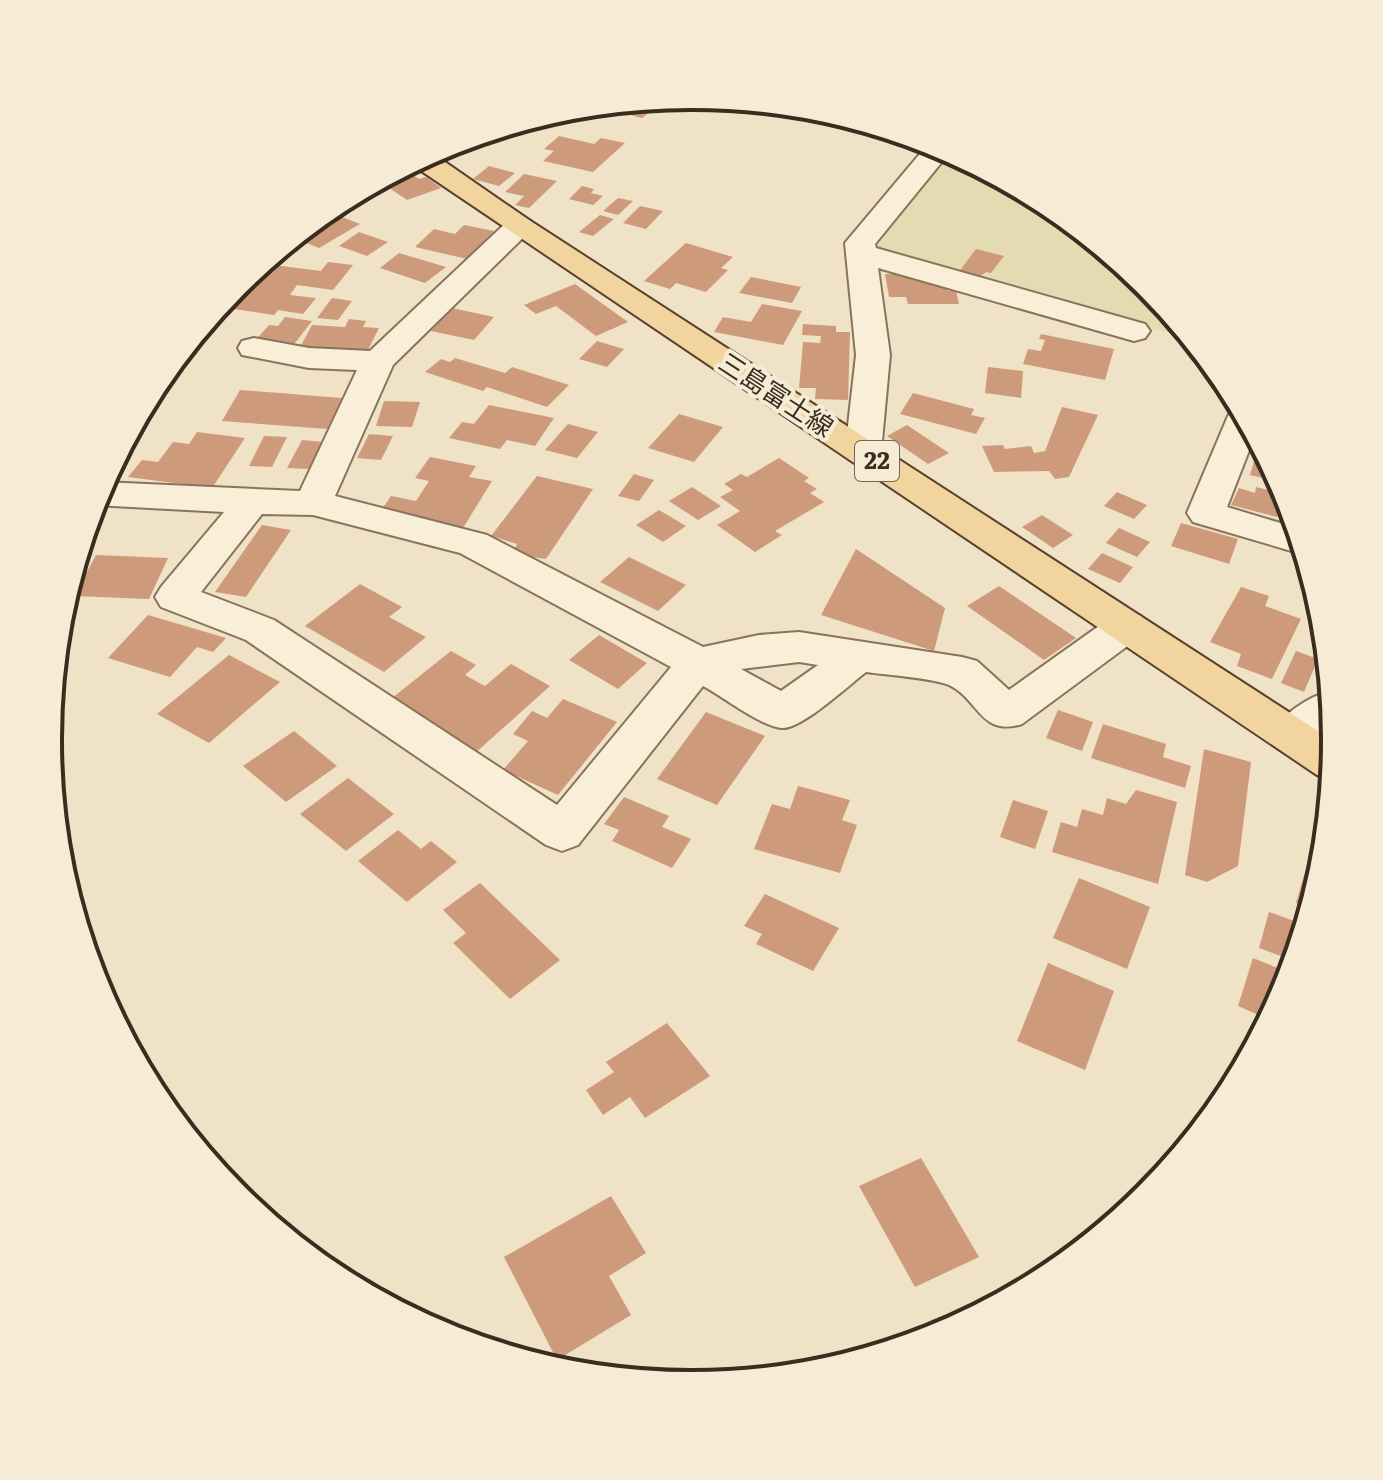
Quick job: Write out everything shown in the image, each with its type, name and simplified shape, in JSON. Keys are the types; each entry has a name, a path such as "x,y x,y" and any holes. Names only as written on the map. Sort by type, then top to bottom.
{"main road":[{"name":"三島富士線","path":"433,166 1321,755"}],"street":[{"path":"863,452 873,355 860,253 864,236 931,158"},
{"path":"313,503 378,361 519,226"},
{"path":"860,253 1134,331"},
{"path":"254,348 309,358 378,361"},
{"path":"1239,430 1206,513 1288,539"},
{"path":"113,494 313,503 473,544 698,663 783,712 859,656"},
{"path":"252,502 175,597 260,630 562,832 698,663 759,650 799,647 962,672 1007,713 1127,626"},
{"path":"1292,735 1320,714"}],"shaded area":[{"path":"939,161 1006,195 1075,241 1137,295 1172,334 880,255 871,243"}],"building":[{"path":"650,112 642,118 628,114"},
{"path":"559,136 594,144 601,138 625,143 593,172 543,161 554,151 544,149"},
{"path":"489,166 515,173 499,186 473,179"},
{"path":"524,174 557,181 529,208 515,205 524,196 505,192"},
{"path":"413,175 419,179 426,177 441,188 407,200 389,188"},
{"path":"582,186 594,189 591,193 603,196 593,205 569,199"},
{"path":"618,198 633,201 618,215 603,211"},
{"path":"640,206 663,211 646,229 623,223"},
{"path":"600,215 614,219 593,236 579,232"},
{"path":"342,217 360,224 319,248 306,243"},
{"path":"464,225 494,231 467,259 415,247 434,229 455,234"},
{"path":"359,232 388,242 367,256 339,246"},
{"path":"686,243 733,257 721,268 728,270 706,292 676,283 670,289 644,281"},
{"path":"976,249 1004,256 991,273 986,272 978,278 958,273"},
{"path":"399,253 446,267 425,283 380,268"},
{"path":"328,262 353,265 333,290 297,285 290,295 316,298 303,314 278,310 274,315 233,309 278,266 321,271"},
{"path":"885,274 922,274 924,283 946,283 948,291 956,291 959,304 908,304 906,297 889,297"},
{"path":"751,277 801,287 792,303 739,293"},
{"path":"575,284 628,322 596,336 556,306 536,314 524,305"},
{"path":"332,298 352,301 338,320 317,318"},
{"path":"762,304 802,311 783,345 714,332 723,317 751,322"},
{"path":"452,308 494,317 474,340 431,331"},
{"path":"285,317 312,321 292,347 255,341 269,325 278,326"},
{"path":"349,319 366,321 363,327 379,328 366,354 299,349 312,325 345,327"},
{"path":"803,324 836,326 836,332 850,332 848,400 815,399 816,388 799,388 803,342 820,343 821,336 802,335"},
{"path":"1041,334 1114,349 1105,380 1023,364 1028,349 1041,351 1045,340 1039,339"},
{"path":"597,341 624,349 607,367 579,359"},
{"path":"455,358 505,373 512,367 569,385 547,407 487,387 483,391 425,372 441,359 450,362"},
{"path":"988,367 1023,371 1021,398 985,393"},
{"path":"240,390 342,398 327,429 222,421"},
{"path":"913,393 974,409 971,415 985,418 976,434 900,414"},
{"path":"384,401 420,402 412,427 376,426"},
{"path":"489,405 554,418 535,446 507,440 500,449 449,438 462,422 474,424"},
{"path":"1062,407 1098,415 1069,477 1055,479 1049,471 994,472 982,446 1003,445 1005,449 1031,446 1034,453 1045,451"},
{"path":"679,414 723,427 694,462 648,448"},
{"path":"568,424 598,432 577,458 545,450"},
{"path":"907,425 949,453 928,464 887,436"},
{"path":"197,432 245,438 212,488 128,477 142,460 158,462 173,442 189,444"},
{"path":"369,434 393,436 381,460 357,458"},
{"path":"264,436 287,437 272,467 249,466"},
{"path":"302,440 324,442 310,469 287,468"},
{"path":"430,457 476,466 469,477 492,481 463,528 380,512 391,496 416,501 429,481 415,478"},
{"path":"779,458 809,478 804,481 817,489 810,493 824,502 775,531 782,535 755,552 717,525 740,511 720,497 733,490 724,484 741,474 747,477"},
{"path":"1255,459 1263,478 1250,475"},
{"path":"634,474 654,480 639,501 618,496"},
{"path":"537,476 593,489 546,559 512,554 517,544 491,536"},
{"path":"692,487 721,506 698,520 669,501"},
{"path":"1256,487 1269,490 1278,513 1277,517 1231,505 1239,488 1255,493"},
{"path":"1117,492 1147,505 1134,519 1104,506"},
{"path":"659,510 686,526 663,542 636,525"},
{"path":"1042,515 1073,535 1053,548 1022,527"},
{"path":"1181,523 1238,539 1229,564 1171,546"},
{"path":"262,525 291,530 246,597 215,592"},
{"path":"1119,528 1150,542 1137,557 1106,543"},
{"path":"856,549 945,608 934,651 821,615"},
{"path":"1102,553 1133,567 1120,583 1088,569"},
{"path":"96,555 168,558 149,599 79,596 82,581"},
{"path":"629,557 686,585 658,611 600,582"},
{"path":"360,584 402,607 389,617 426,637 384,672 305,626"},
{"path":"999,586 1076,638 1044,660 967,606"},
{"path":"1241,587 1269,596 1265,606 1301,619 1272,679 1237,666 1241,654 1210,642"},
{"path":"148,615 226,638 213,652 197,647 170,677 108,658"},
{"path":"599,635 647,663 618,689 569,660"},
{"path":"451,651 476,665 465,675 485,686 511,664 550,686 473,755 387,702"},
{"path":"1296,651 1316,658 1304,692 1281,683"},
{"path":"229,655 280,682 209,743 157,714"},
{"path":"563,699 617,722 558,795 503,770 528,741 513,734 532,711 547,718"},
{"path":"1058,710 1093,722 1082,751 1046,738"},
{"path":"706,712 765,736 717,805 657,779"},
{"path":"1103,724 1166,744 1163,757 1191,766 1185,788 1091,758"},
{"path":"294,731 337,766 286,802 243,766"},
{"path":"1204,749 1251,762 1238,866 1207,882 1185,875"},
{"path":"348,778 394,814 346,851 300,814"},
{"path":"798,786 850,800 842,820 857,825 840,873 754,849 772,804 790,809"},
{"path":"1136,790 1177,802 1158,884 1052,852 1061,822 1077,827 1082,809 1103,815 1107,798 1126,804"},
{"path":"624,797 669,816 662,827 691,839 672,868 612,841 619,830 604,824"},
{"path":"1013,800 1048,811 1035,849 1000,837"},
{"path":"398,830 421,849 431,841 457,862 407,902 358,861"},
{"path":"1311,851 1300,903 1296,903"},
{"path":"1079,878 1150,907 1127,969 1053,938"},
{"path":"480,883 560,960 510,999 453,943 466,933 443,910"},
{"path":"765,894 839,928 813,971 756,944 762,934 744,926"},
{"path":"1269,912 1294,921 1282,957 1259,948"},
{"path":"1253,958 1278,968 1258,1014 1238,1006"},
{"path":"1048,963 1114,991 1085,1070 1017,1041"},
{"path":"667,1023 710,1076 645,1118 630,1097 603,1115 586,1090 614,1072 606,1062"},
{"path":"921,1158 979,1257 915,1287 859,1186"},
{"path":"611,1196 646,1253 609,1276 631,1315 564,1356 554,1354 504,1257"}]}
